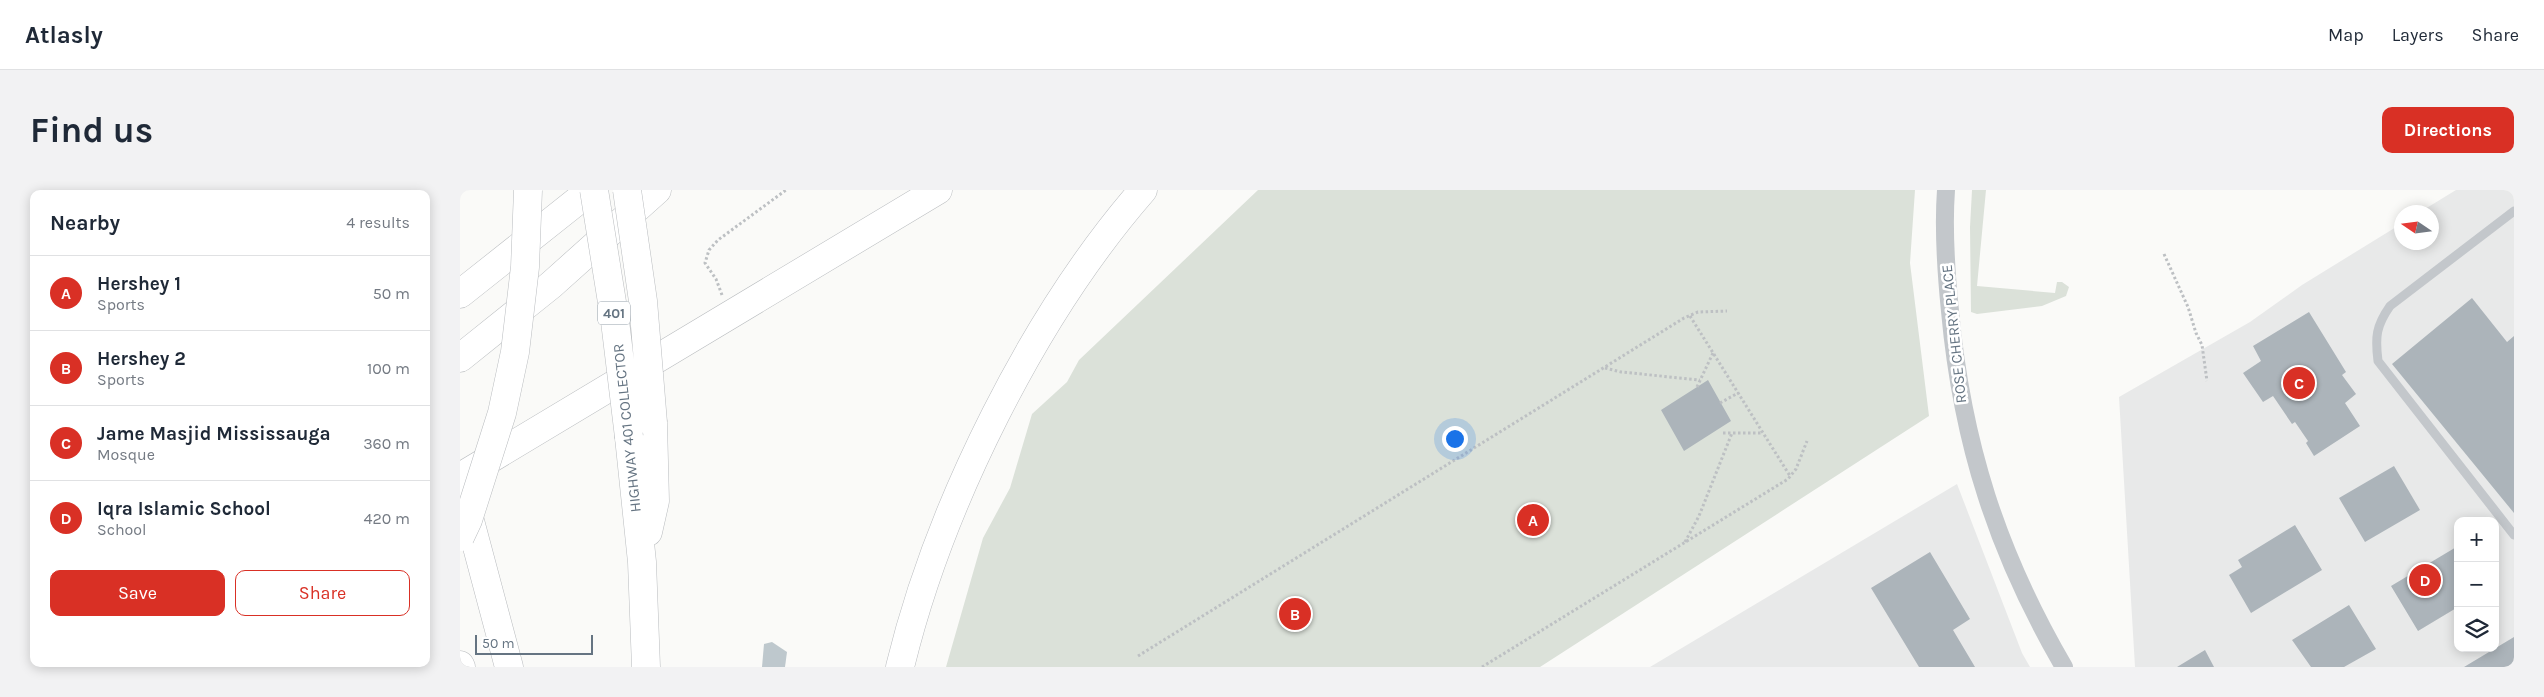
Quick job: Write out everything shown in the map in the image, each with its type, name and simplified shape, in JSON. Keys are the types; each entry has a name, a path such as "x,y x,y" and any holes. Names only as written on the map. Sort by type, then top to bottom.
{"highway":[{"path":"466,533 468,520 502,413 515,352 525,267 528,190"},
{"path":"460,294 592,190"},
{"name":"HIGHWAY 401 COLLECTOR","path":"592,190 615,321 630,437 642,562 646,667"},
{"path":"627,190 642,301 653,423 655,501 642,562"},
{"path":"460,358 551,285 657,190"},
{"path":"460,477 938,190"},
{"path":"900,667 931,565 960,490 995,416 1036,341 1080,274 1143,190"},
{"path":"460,481 466,533 509,667"}],"street":[{"name":"ROSE CHERRY PLACE","path":"1946,190 1946,277 1956,372 1969,439 1999,537 2018,580 2064,667"}],"lane":[{"path":"2514,210 2390,306 2379,322 2376,344 2378,361 2514,535"}],"path":[{"path":"726,318 716,279 704,263 705,257 718,240 786,190"},
{"path":"2164,254 2188,307 2202,346 2207,381"},
{"path":"1138,656 1690,316 1698,312 1727,312"},
{"path":"1690,316 1790,476"},
{"path":"1697,387 1713,353"},
{"path":"1605,368 1622,372 1700,380"},
{"path":"1720,403 1738,393"},
{"path":"1685,542 1699,516 1732,432"},
{"path":"1723,433 1763,433"},
{"path":"1482,667 1790,476 1807,441"}],"shaded area":[{"path":"1258,190 1915,190 1910,263 1929,416 1540,667 946,667 983,538 1010,488 1032,414 1067,382 1079,360"},
{"path":"1972,190 1986,190 1977,286 2055,293 2057,282 2062,282 2069,287 2066,296 2042,306 1977,314 1971,312 1970,227"},
{"path":"2456,190 2514,190 2514,667 2135,667 2119,397 2250,322 2302,285 2394,228 2394,250 2439,250 2439,205 2431,205"},
{"path":"1957,484 2022,653 2030,667 1650,667"},
{"path":"772,642 787,652 785,667 762,667 764,644"}],"building":[{"path":"2472,298 2507,342 2514,336 2514,513 2392,364"},
{"path":"2309,312 2346,372 2342,375 2356,394 2345,403 2360,426 2314,456 2306,443 2308,441 2295,422 2292,424 2273,396 2263,402 2243,373 2261,361 2253,346"},
{"path":"1708,380 1731,421 1684,451 1661,410"},
{"path":"2394,466 2420,510 2365,542 2339,498"},
{"path":"2295,525 2322,570 2251,613 2229,575 2242,567 2238,560"},
{"path":"2454,548 2454,609 2418,631 2391,586"},
{"path":"1930,552 1970,619 1953,630 1975,667 1919,667 1871,588"},
{"path":"2349,605 2376,649 2344,667 2311,667 2292,640"},
{"path":"2514,637 2514,667 2464,667 2489,652 2499,652 2499,646"},
{"path":"2205,650 2214,667 2177,667"}],"place":[{"name":"Jame Masjid Mississauga","path":"2299,383"},
{"name":"Hershey 1","path":"1533,520"},
{"name":"Iqra Islamic School","path":"2425,580"},
{"name":"Hershey 2","path":"1295,614"}]}
